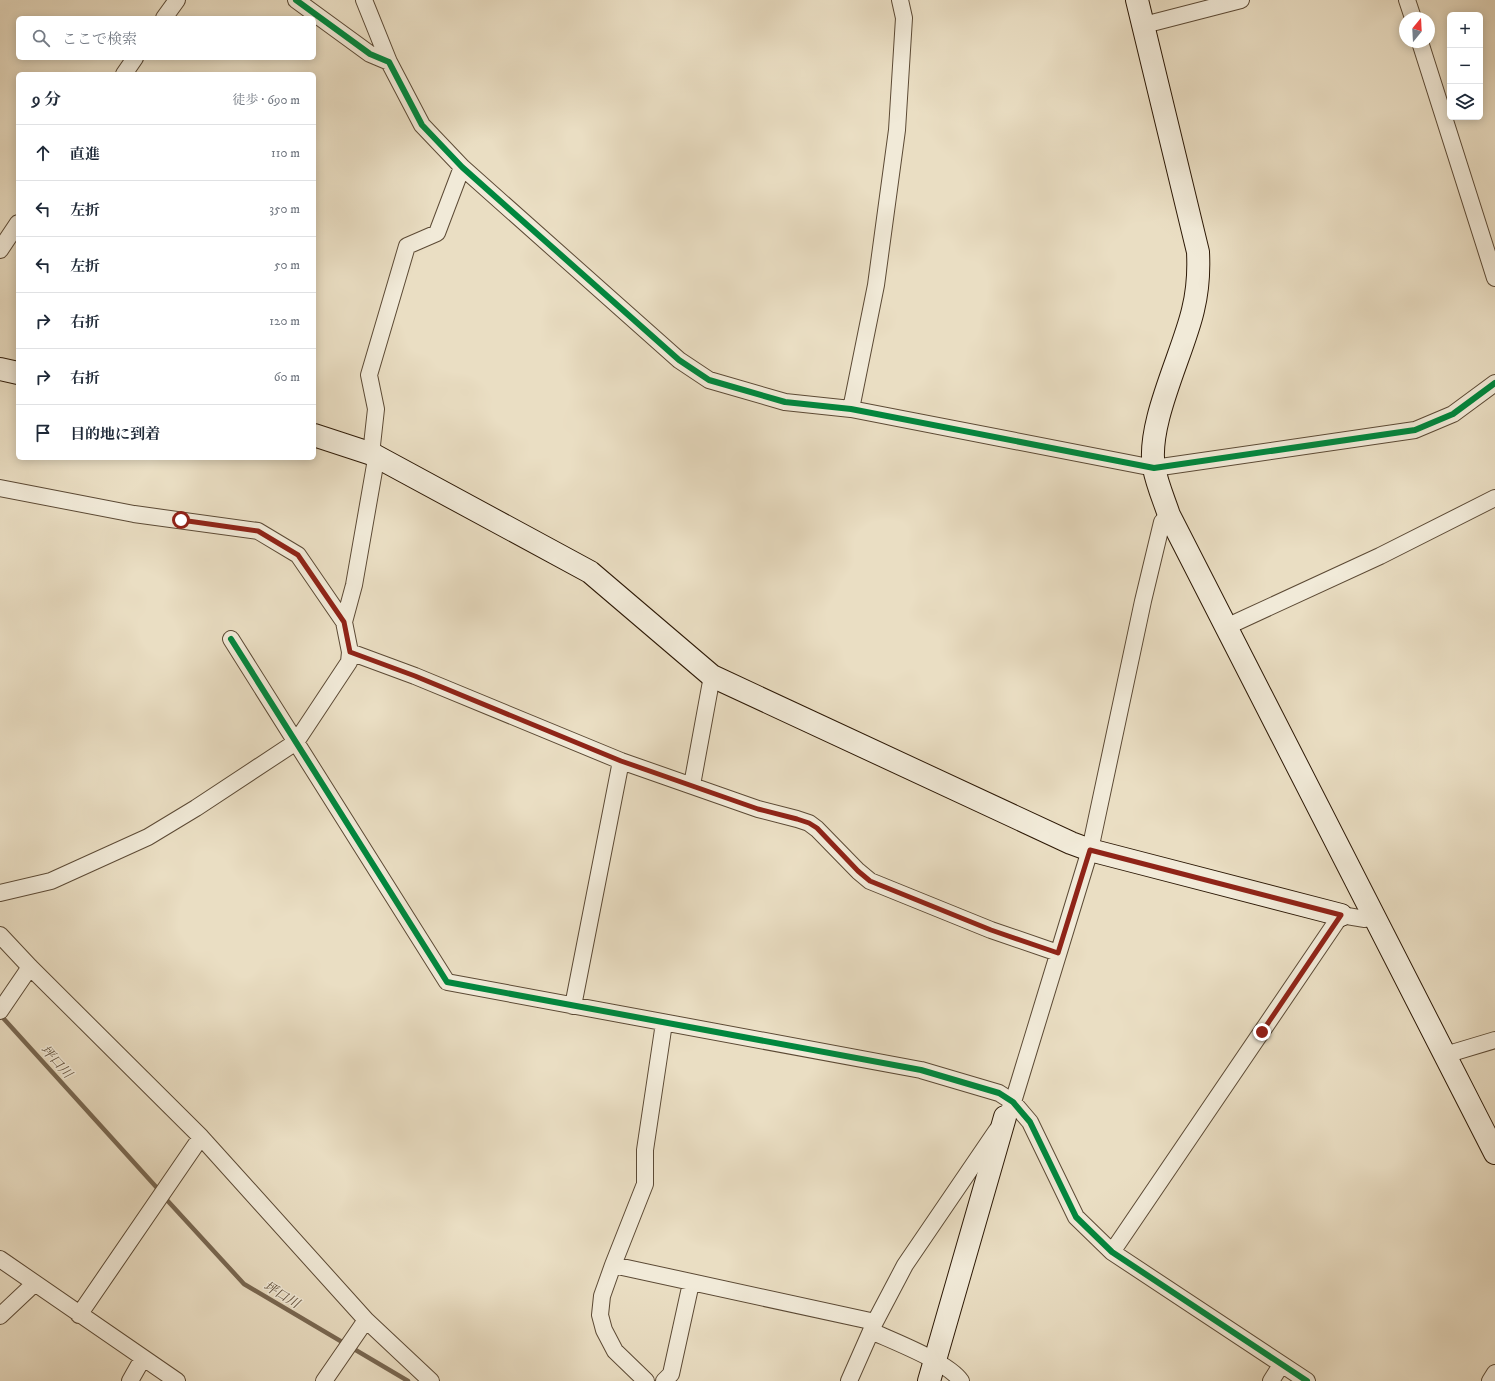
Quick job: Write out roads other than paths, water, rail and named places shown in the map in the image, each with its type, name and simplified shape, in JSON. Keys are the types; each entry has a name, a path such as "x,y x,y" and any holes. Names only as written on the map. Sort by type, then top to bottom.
{"street":[{"path":"165,16 177,0"},
{"path":"296,0 370,54 388,62"},
{"path":"364,0 388,62 422,125 462,167 679,360 709,380 785,402 851,409 1154,468 1415,430 1453,414 1495,382"},
{"path":"851,409 876,285 897,130 904,18 900,0"},
{"path":"1137,0 1198,252 1199,273 1193,311 1160,412 1154,439 1154,468 1169,515 1495,1153"},
{"path":"1144,25 1241,0"},
{"path":"1407,0 1411,12"},
{"path":"1422,48 1495,278"},
{"path":"126,72 134,60"},
{"path":"344,622 354,585 375,464 372,454 372,445 376,409 369,375 406,246 437,233 462,167"},
{"path":"0,250 16,226"},
{"path":"0,369 16,372"},
{"path":"316,436 372,454 590,572 712,676 1071,843 1090,850 1341,915 1365,919 1375,917"},
{"path":"0,488 134,514 258,531 298,555 344,622 350,652 349,662 296,742 196,808 148,837 51,881 0,893"},
{"path":"1226,627 1380,556 1495,498"},
{"path":"924,1381 931,1371 1009,1109 1090,850 1143,601 1162,522 1169,515"},
{"path":"231,639 447,982 921,1070 999,1093 1009,1109 1030,1122 1076,1216 1112,1252 1306,1381"},
{"path":"350,652 415,676 621,761 758,809 809,823 817,828 858,871 870,881 991,930 1058,953"},
{"path":"692,785 712,676"},
{"path":"572,1006 621,761"},
{"path":"1112,1252 1341,915"},
{"path":"0,935 30,967 201,1137 366,1320 431,1381"},
{"path":"0,1011 30,967"},
{"path":"646,1381 615,1350 604,1330 600,1315 602,1296 645,1184 645,1150 664,1023"},
{"path":"1444,1055 1495,1040"},
{"path":"849,1381 873,1326 905,1265 1009,1109"},
{"path":"79,1315 201,1137"},
{"path":"0,1259 34,1284 177,1381"},
{"path":"613,1265 873,1326 931,1371 958,1377 961,1381"},
{"path":"664,1381 671,1374 691,1283"},
{"path":"0,1316 34,1284"},
{"path":"324,1381 366,1320"},
{"path":"130,1381 143,1358"},
{"path":"1271,1381 1281,1364"},
{"path":"1490,1381 1495,1373"}],"waterway":[{"name":"坪口川","path":"4,1019 158,1189"},
{"name":"坪口川","path":"166,1199 244,1284 408,1381"}]}
